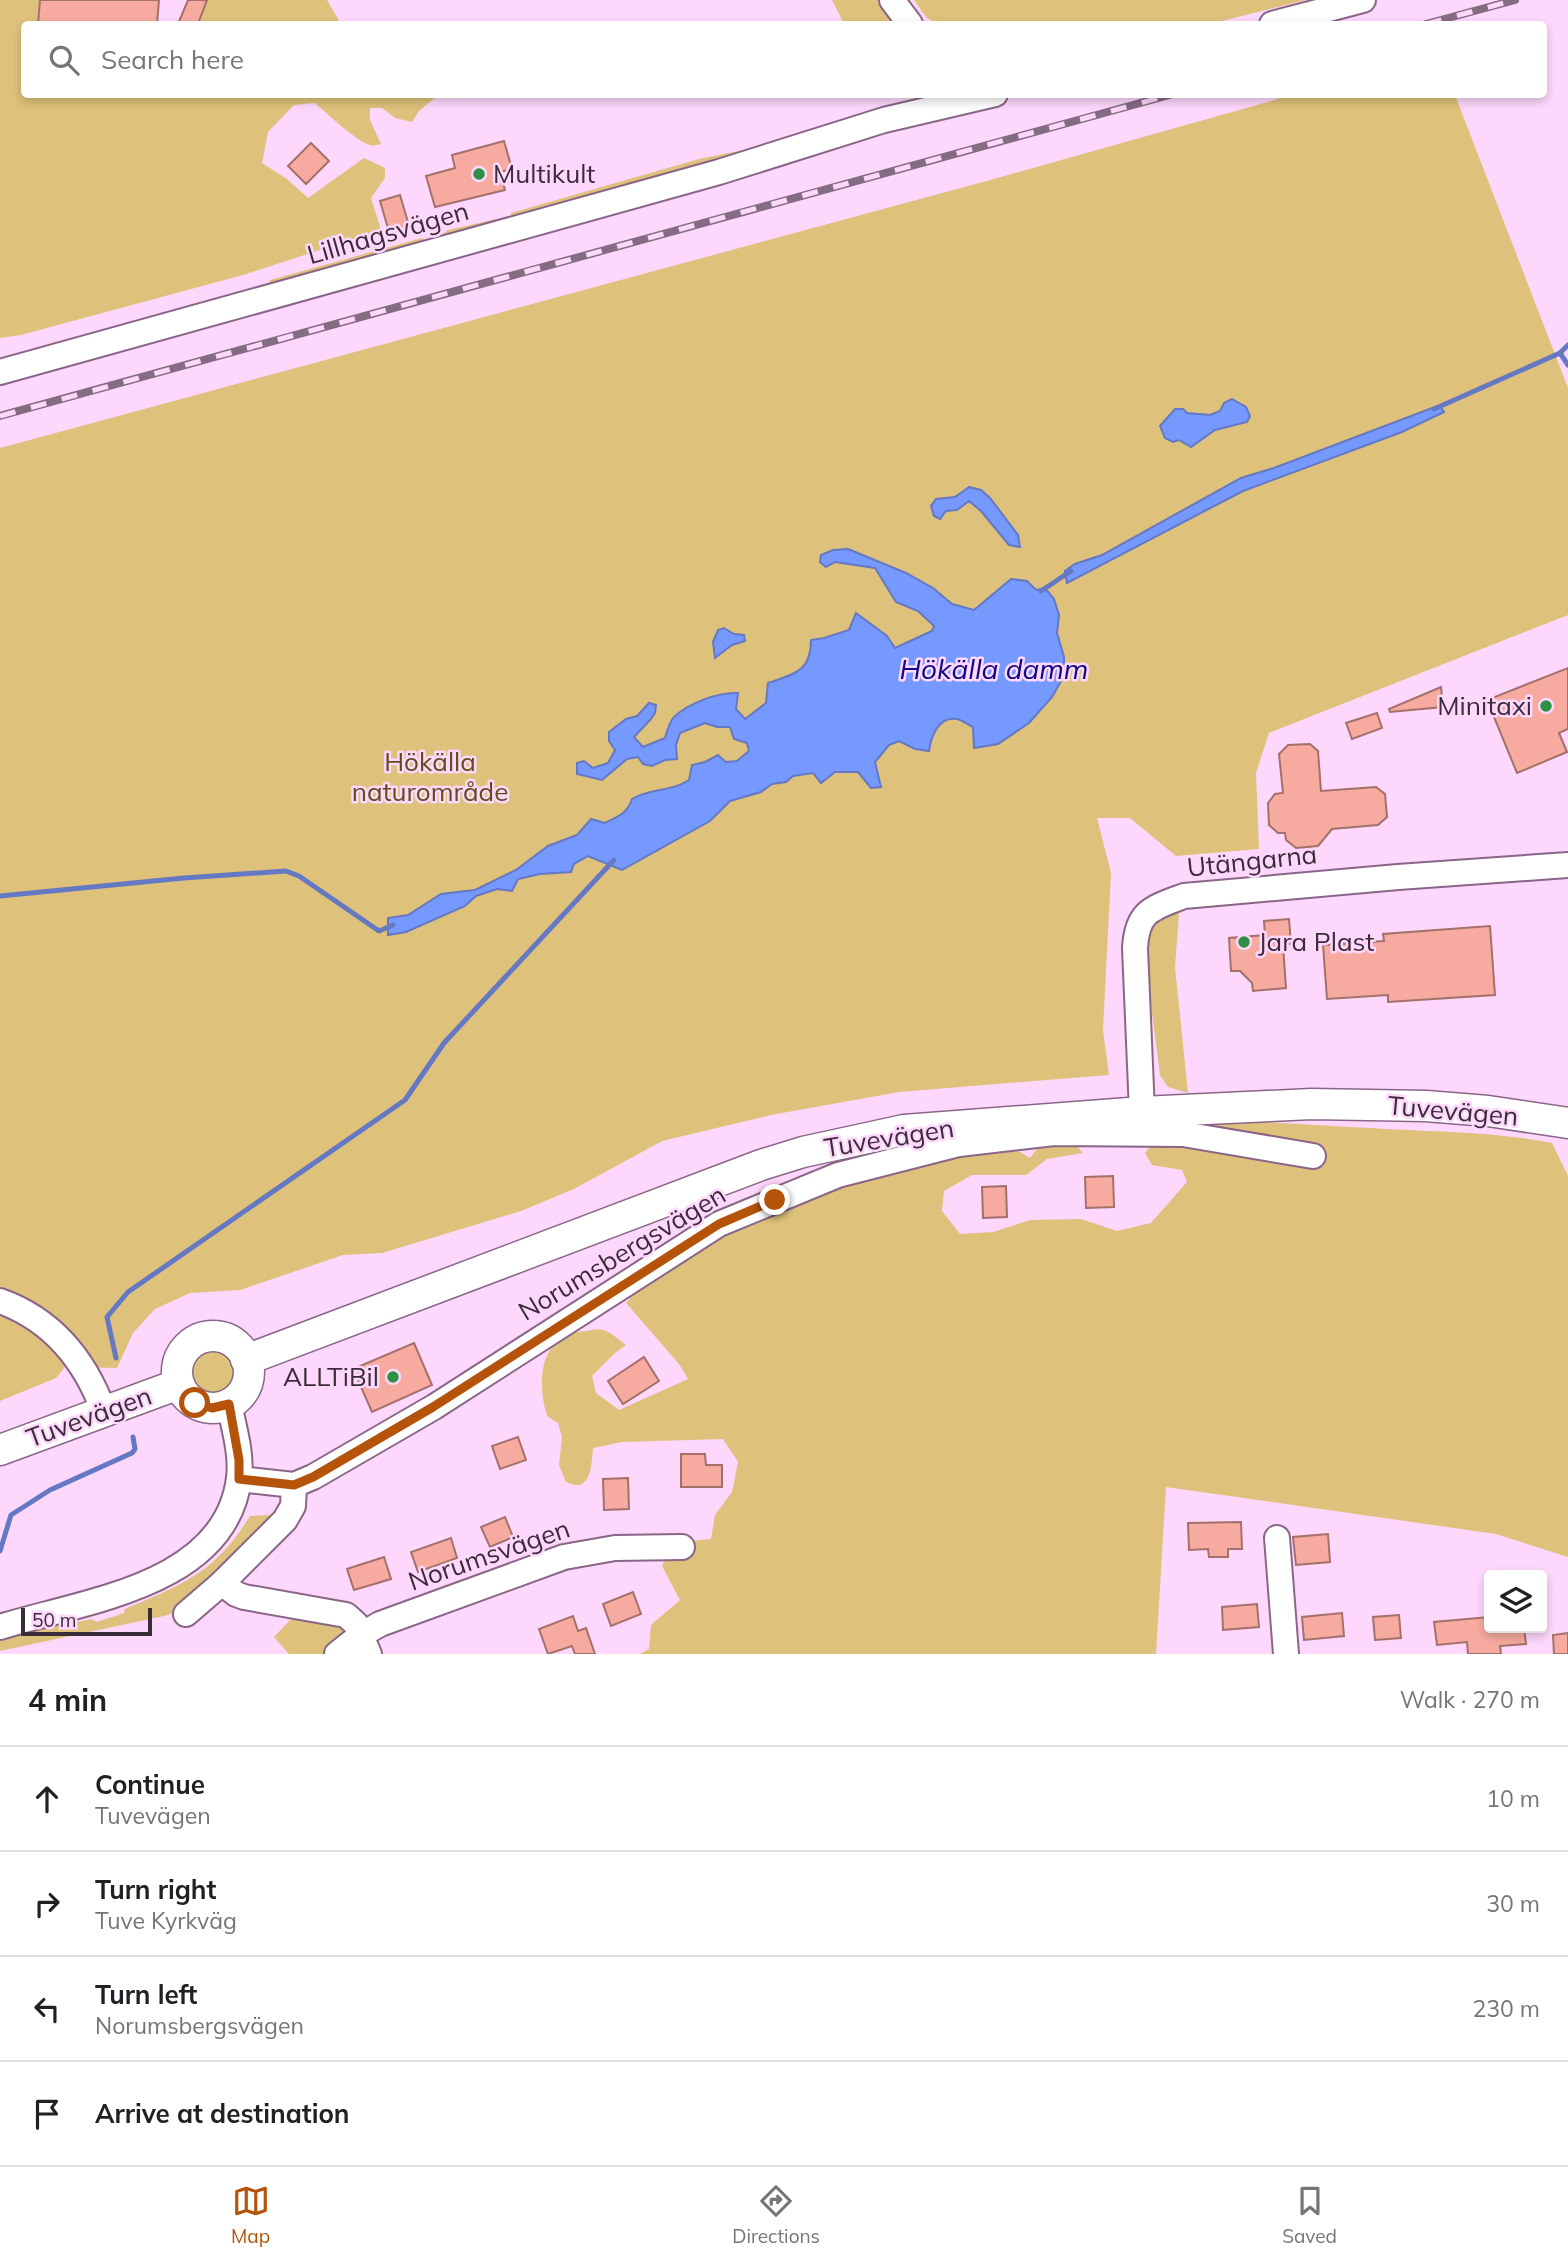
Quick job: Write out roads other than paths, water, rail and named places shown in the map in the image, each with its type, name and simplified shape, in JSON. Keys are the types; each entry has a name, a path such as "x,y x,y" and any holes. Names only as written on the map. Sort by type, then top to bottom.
{"main road":[{"name":"Tuvevägen","path":"229,1404 203,1407 188,1398 179,1384 177,1374 181,1356 192,1343 201,1338 219,1337 228,1340 236,1345 246,1360 761,1165 803,1152 904,1130 1142,1112 1312,1104 1426,1106 1488,1111 1568,1123"},
{"path":"229,1404 242,1393 246,1385 246,1360"},
{"name":"Tuvevägen","path":"0,1450 179,1384"}],"street":[{"path":"892,0 908,21"},
{"path":"1283,21 1363,0"},
{"name":"Lillhagsvägen","path":"0,372 719,172 957,99"},
{"name":"Utängarna","path":"1142,1112 1136,935 1146,912 1156,906 1184,896 1568,864"},
{"name":"Norumsbergsvägen","path":"294,1485 344,1460 433,1407 719,1224 838,1175 959,1144 1054,1133 1183,1134 1313,1156"},
{"path":"0,1301 30,1313 64,1343 91,1381 104,1412"},
{"path":"0,1627 144,1584 188,1562 208,1543 228,1517 239,1479 239,1460 229,1404"},
{"path":"186,1615 285,1520 293,1506 294,1485 239,1479"},
{"path":"1277,1538 1286,1654"},
{"name":"Norumsvägen","path":"337,1654 365,1644 393,1620 564,1557 615,1548 682,1547"},
{"path":"222,1583 244,1597 346,1615 356,1624 365,1644"}],"water":[{"path":"1232,399 1246,407 1250,416 1247,422 1215,430 1191,447 1179,440 1173,442 1165,438 1160,426 1175,409 1210,415 1220,411 1224,403"},
{"path":"1440,405 1444,412 1402,432 1243,491 1067,583 1065,571 1075,564 1102,555 1241,478"},
{"path":"969,487 981,490 990,498 1018,535 1020,547 1009,545 981,511 969,501 957,510 946,511 940,519 934,516 931,506 936,499 955,497"},
{"name":"Hökälla damm","path":"848,549 906,573 933,588 952,604 974,610 1011,579 1027,581 1036,590 1045,588 1054,599 1059,615 1057,633 1064,657 1064,676 1052,697 1029,723 998,744 974,748 973,727 950,719 940,724 929,751 915,749 899,741 889,745 875,762 881,787 871,788 858,772 835,772 821,783 813,773 793,776 786,782 772,784 761,792 730,801 710,821 622,870 588,856 574,864 571,872 518,879 512,891 497,889 476,896 465,906 406,932 388,935 388,918 408,915 441,894 475,890 516,870 548,846 577,835 591,819 605,823 625,811 632,799 689,780 692,765 718,755 726,762 737,761 749,751 747,743 734,739 730,727 705,723 680,733 676,745 677,759 665,760 652,766 643,764 638,757 627,759 602,780 577,774 577,763 584,761 593,768 608,763 615,750 609,741 609,732 626,719 637,716 649,703 656,705 655,713 634,737 643,747 665,738 671,721 680,712 713,696 738,693 736,709 745,719 766,703 768,683 793,674 804,665 808,659 811,640 849,630 856,613 887,636 895,648 932,631 934,626 918,611 896,602 875,568 835,562 826,567 820,562 821,555 833,550"},
{"path":"724,628 734,634 744,635 745,641 732,645 715,658 713,642 718,630"}],"waterway":[{"path":"1434,409 1560,353 1568,345"},
{"path":"1560,353 1568,365"},
{"path":"1041,591 1071,571"},
{"path":"116,1358 107,1317 128,1292 405,1100 444,1043 614,860"},
{"path":"0,896 286,871 299,876 379,931 393,925"},
{"path":"0,1551 11,1515 50,1490 132,1453 135,1449 133,1437"}],"railway":[{"path":"1437,21 1515,0"},
{"path":"0,416 1158,98"}],"place":[{"name":"Multikult","path":"479,174"},
{"name":"Minitaxi","path":"1546,706"},
{"name":"Jara Plast","path":"1244,942"},
{"name":"ALLTiBil","path":"393,1377"}],"park label":[{"name":"Hökälla naturområde","path":"430,777"}]}
